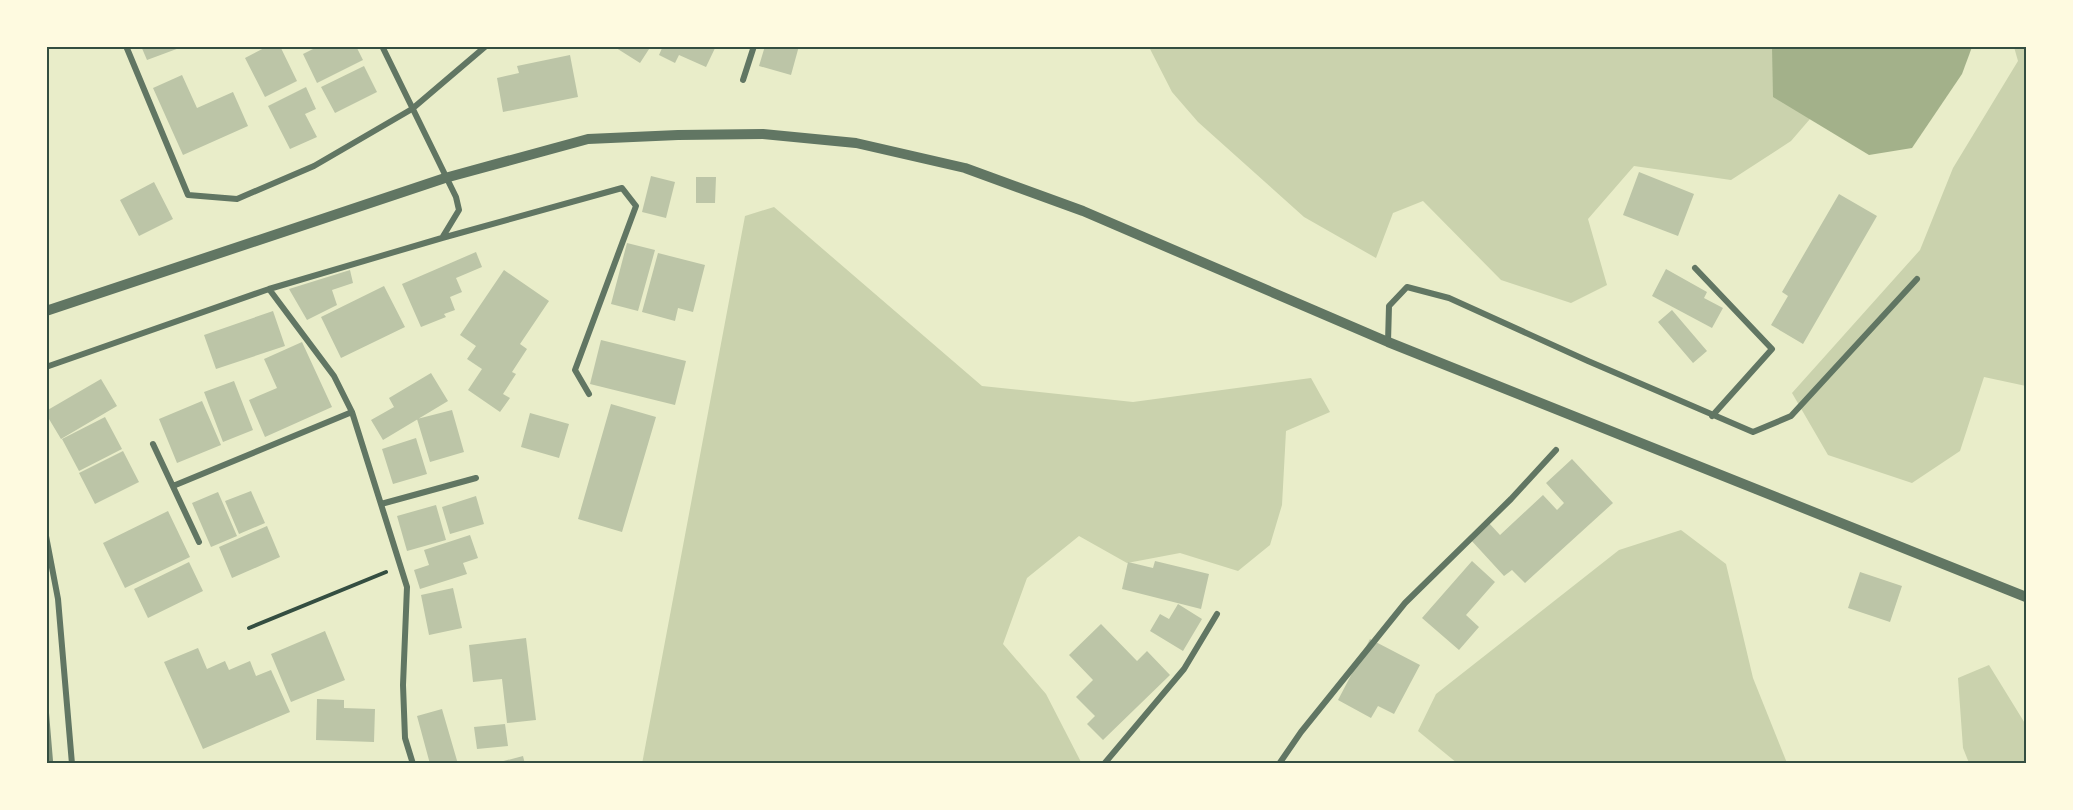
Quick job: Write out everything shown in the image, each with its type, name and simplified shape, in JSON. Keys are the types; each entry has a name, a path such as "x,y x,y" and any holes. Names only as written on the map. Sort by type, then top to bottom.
{"street":[{"path":"126,46 188,195 237,199 314,166 412,109 486,46"},
{"path":"382,46 456,197 459,210 442,238"},
{"path":"743,80 754,46"},
{"path":"46,311 445,178 588,139 763,134 856,143 965,168 1083,211 1388,342 2026,597"},
{"path":"46,367 269,289 622,188 636,206 575,370 589,394"},
{"path":"1695,268 1772,349 1712,416"},
{"path":"1388,342 1389,306 1407,287 1449,298 1712,416 1753,432 1791,416 1917,279"},
{"path":"269,289 334,376 352,412 407,587 403,685 405,738 413,764"},
{"path":"173,486 352,412"},
{"path":"153,444 199,542"},
{"path":"1279,764 1301,732 1405,603 1511,499 1556,450"},
{"path":"381,504 476,478"},
{"path":"46,536 58,599 72,764"},
{"path":"1104,764 1185,669 1217,614"}],"path":[{"path":"249,628 400,566"}],"shaded area":[{"path":"1772,46 1972,47 1962,74 1912,148 1869,155 1773,97"},
{"path":"1149,47 1872,47 1791,141 1731,180 1634,166 1588,219 1607,285 1571,303 1501,280 1423,201 1393,213 1376,258 1304,217 1198,122 1172,92"},
{"path":"2014,47 2026,47 2026,386 1984,377 1960,451 1912,483 1828,455 1792,393 1920,250 1953,168 2018,61"},
{"path":"774,207 982,386 1133,402 1311,378 1330,412 1286,431 1282,505 1270,545 1238,571 1180,553 1127,563 1079,536 1027,578 1003,644 1046,694 1081,762 1078,764 642,764 745,216"},
{"path":"1681,530 1726,564 1753,678 1787,763 1457,763 1418,731 1436,694 1619,550"},
{"path":"1989,665 2026,725 2026,763 1969,763 1963,748 1958,678"}],"building":[{"path":"141,46 182,46 182,47 147,60"},
{"path":"268,46 280,46 297,81 265,97 245,58"},
{"path":"319,46 356,46 363,60 317,83 303,54"},
{"path":"613,46 651,46 640,63"},
{"path":"663,46 716,46 706,67 679,55 675,63 659,55"},
{"path":"765,46 799,46 791,75 759,66"},
{"path":"570,55 578,97 503,112 497,78 519,73 517,66"},
{"path":"364,66 377,92 335,113 321,87"},
{"path":"182,75 197,108 233,92 248,126 183,155 153,88"},
{"path":"306,87 316,109 305,114 317,137 290,149 268,106"},
{"path":"1639,172 1694,194 1678,236 1623,215"},
{"path":"651,176 675,182 666,218 642,212"},
{"path":"696,177 716,177 715,203 696,203"},
{"path":"154,182 173,219 139,236 120,200"},
{"path":"1839,194 1877,216 1803,344 1771,325 1788,296 1782,292"},
{"path":"627,243 655,250 638,311 611,304"},
{"path":"476,252 482,267 456,278 462,292 450,297 455,310 444,314 446,317 421,327 402,284"},
{"path":"658,253 705,265 693,312 678,308 675,321 642,312"},
{"path":"1666,269 1707,292 1704,298 1723,308 1712,328 1652,296"},
{"path":"350,270 353,283 332,290 337,305 307,320 289,289"},
{"path":"504,270 549,301 520,344 527,349 512,372 516,374 503,394 510,398 500,412 468,390 482,369 467,359 476,346 460,335"},
{"path":"384,286 405,327 341,358 321,317"},
{"path":"1672,310 1707,351 1693,363 1658,322"},
{"path":"273,311 285,346 216,369 204,335"},
{"path":"601,340 686,361 675,405 590,384"},
{"path":"302,342 332,407 265,437 249,400 277,388 264,359"},
{"path":"431,373 448,401 383,440 371,420 394,407 389,398"},
{"path":"101,379 117,406 61,439 46,411"},
{"path":"234,381 253,430 223,442 204,392"},
{"path":"202,401 221,445 177,463 159,419"},
{"path":"611,404 656,417 622,532 578,519"},
{"path":"452,410 464,452 430,462 417,419"},
{"path":"530,413 569,424 559,458 521,447"},
{"path":"105,417 122,449 79,471 62,439"},
{"path":"416,438 427,474 393,484 382,449"},
{"path":"123,451 139,482 95,504 79,473"},
{"path":"1572,459 1613,503 1525,583 1512,570 1504,576 1470,539 1488,522 1500,535 1543,495 1557,510 1564,503 1546,483"},
{"path":"251,491 265,523 239,534 225,501"},
{"path":"218,492 237,536 211,547 192,503"},
{"path":"476,496 484,524 450,534 442,507"},
{"path":"436,505 446,540 407,551 397,516"},
{"path":"168,511 190,557 125,588 103,543"},
{"path":"267,526 280,557 232,578 219,547"},
{"path":"470,535 478,558 463,563 467,574 420,589 414,570 429,565 424,550"},
{"path":"1155,561 1209,574 1201,609 1122,589 1128,562 1153,568"},
{"path":"1472,561 1495,582 1466,615 1479,627 1459,650 1422,618"},
{"path":"189,562 203,591 148,618 134,589"},
{"path":"1860,572 1902,586 1890,622 1848,608"},
{"path":"453,588 462,628 429,635 421,595"},
{"path":"1178,604 1202,619 1183,651 1150,631 1160,614 1169,619"},
{"path":"1101,624 1137,661 1147,651 1170,675 1103,740 1087,724 1095,716 1076,697 1093,680 1069,655"},
{"path":"325,631 345,680 291,702 271,654"},
{"path":"526,638 536,720 507,723 502,679 473,682 469,645"},
{"path":"1370,639 1420,665 1394,714 1378,706 1371,718 1338,700"},
{"path":"198,648 207,669 225,661 229,670 250,661 256,676 271,670 290,712 203,749 164,662"},
{"path":"317,699 344,700 344,708 375,709 374,742 316,740"},
{"path":"442,709 458,764 430,764 417,716"},
{"path":"505,724 508,746 477,749 474,727"},
{"path":"523,756 525,764 496,764 496,763"}],"railway":[{"path":"46,704 51,764"}]}
